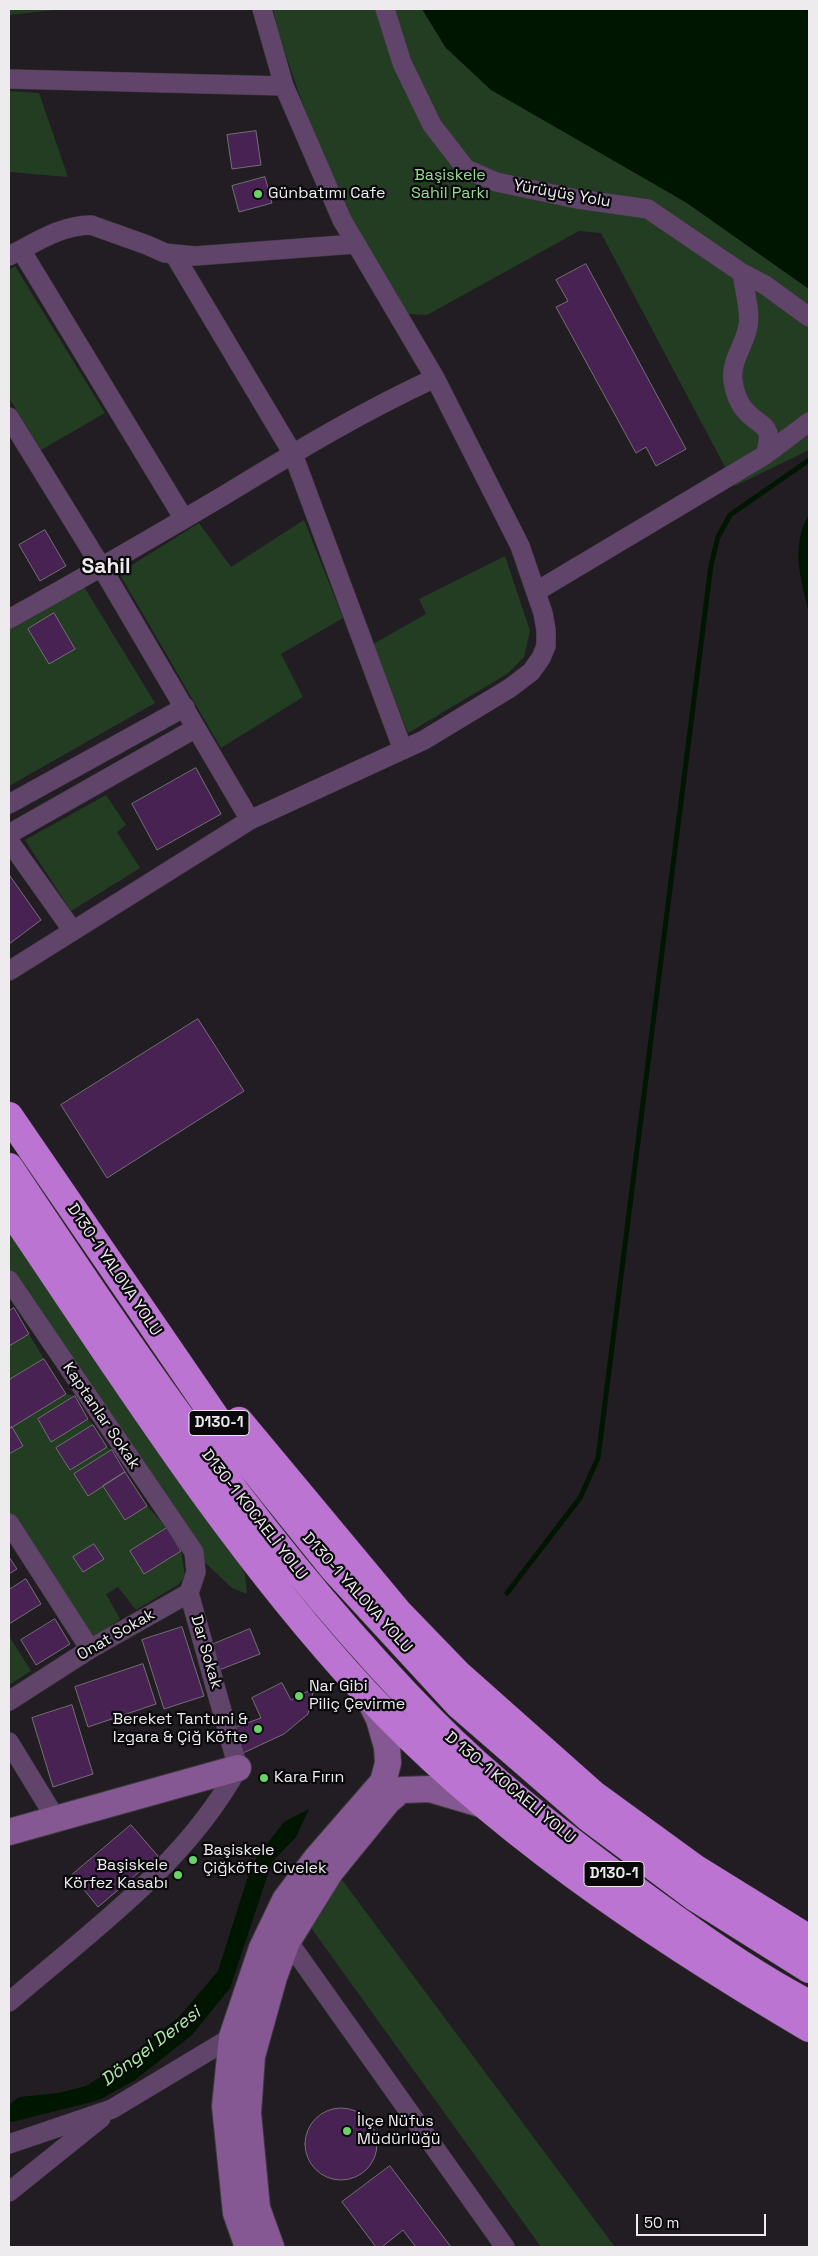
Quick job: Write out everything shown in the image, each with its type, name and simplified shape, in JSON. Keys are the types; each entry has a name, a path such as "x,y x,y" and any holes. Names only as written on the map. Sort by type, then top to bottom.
{"highway":[{"path":"9,1097 244,1428 398,1612 458,1674 593,1794 696,1868 809,1939"},
{"name":"D130-1 YALOVA YOLU","path":"9,1116 235,1446 333,1568 459,1705 589,1818 688,1893 809,1969"},
{"name":"D130-1 KOCAELİ YOLU","path":"9,1167 182,1423 315,1594 350,1635 434,1723"},
{"path":"9,1208 199,1486 296,1613 365,1692 426,1752 529,1842 605,1897 749,1992 809,2028"},
{"path":"120,1372 182,1423"},
{"name":"D 130-1 KOCAELİ YOLU","path":"434,1723 468,1756 555,1829 670,1915 750,1969 809,2004"},
{"path":"764,1942 809,1962"},
{"path":"750,1969 809,2017"}],"main road":[{"path":"281,1932 285,1900 316,1859 383,1782 388,1763 387,1747 379,1719 365,1692"},
{"path":"9,1832 238,1768"},
{"path":"251,2246 236,2213 225,2106 243,2042 262,1948 281,1932 388,1801 401,1790 430,1789 487,1806"}],"street":[{"path":"9,971 250,820 424,740 510,688 531,672 542,658 546,646 546,630 537,591 520,546 435,378 354,244 342,220 284,86 262,9"},
{"name":"Yürüyüş Yolu","path":"385,9 402,63 432,125 466,169 496,182 577,199 648,209 742,273 765,285 809,317"},
{"path":"9,79 284,86"},
{"path":"184,518 15,253 66,228 91,225 175,256 354,244"},
{"path":"175,256 293,454 403,750"},
{"path":"742,273 749,325 743,345 734,362 732,379 744,409 767,429 769,439 765,455"},
{"path":"9,619 102,568 379,404 435,378"},
{"path":"10,420 102,568 250,820"},
{"path":"537,591 765,455 809,422"},
{"path":"9,804 185,707"},
{"path":"9,834 196,728"},
{"path":"9,841 74,931"},
{"name":"Kaptanlar Sokak","path":"9,1280 194,1552 196,1572 189,1593"},
{"path":"9,1523 90,1649"},
{"name":"Onat Sokak","path":"9,1701 90,1649 189,1593"},
{"name":"Dar Sokak","path":"189,1593 238,1768"},
{"path":"9,1742 56,1819"},
{"path":"9,2002 126,1902 176,1855 222,1797 238,1768"},
{"path":"281,1932 505,2247"},
{"path":"9,2144 112,2109 243,2042"},
{"path":"9,2192 112,2109"}],"green space":[{"path":"9,9 65,9 9,15"},
{"name":"Başiskele Sahil Parkı","path":"273,9 422,9 446,48 687,203 809,289 809,450 735,486 601,233 579,231 427,315 406,314 347,211 311,128 280,38"},
{"path":"9,91 39,93 68,177 9,172"},
{"path":"15,266 105,413 41,450 9,398 9,270"},
{"path":"304,520 343,618 281,654 303,697 221,748 119,573 199,523 231,567"},
{"path":"505,556 530,631 524,657 507,674 408,733 373,644 426,614 419,599"},
{"path":"83,585 155,703 9,786 9,625"},
{"path":"106,795 126,825 117,832 140,868 71,911 25,840"},
{"path":"9,1223 232,1543 245,1575 247,1594 232,1588 194,1552 9,1280"},
{"path":"29,1334 44,1359 9,1380 9,1346"},
{"path":"66,1394 75,1396 38,1419 51,1442 88,1419 93,1425 56,1448 70,1470 107,1447 112,1450 74,1474 103,1486 125,1519 147,1506 167,1528 130,1551 144,1573 181,1551 185,1576 179,1584 136,1610 118,1587 106,1594 120,1619 90,1640 9,1514 9,1454 23,1446 12,1427"},
{"path":"9,1636 31,1671 9,1685"},
{"path":"334,1869 615,2247 541,2247 304,1918"}],"water":[{"path":"422,9 809,9 809,289 687,203 491,90 446,48"},
{"path":"809,514 809,614 800,576 799,551 803,527"},
{"name":"Döngel Deresi","path":"309,1809 296,1837 272,1862 230,1988 192,2035 135,2080 99,2100 12,2122 9,2121 9,2105 19,2097 59,2093 86,2086 115,2068 179,2017 218,1971 250,1870 259,1854 284,1822"}],"building":[{"path":"256,131 261,165 232,169 227,135"},
{"path":"265,177 272,203 239,212 232,186"},
{"path":"586,264 686,449 656,466 646,447 636,453 556,307 568,301 556,280"},
{"path":"45,530 66,566 40,581 19,545"},
{"path":"54,613 75,649 49,664 28,629"},
{"path":"196,768 221,814 157,850 132,804"},
{"path":"9,877 41,920 9,944"},
{"path":"198,1019 244,1091 107,1178 61,1105"},
{"path":"14,1308 29,1334 9,1346 9,1311"},
{"path":"44,1359 66,1394 9,1429 9,1380"},
{"path":"75,1396 88,1419 51,1442 38,1419"},
{"path":"93,1425 107,1447 70,1470 56,1448"},
{"path":"12,1427 23,1446 9,1454 9,1429"},
{"path":"112,1450 125,1472 88,1496 74,1474"},
{"path":"125,1472 147,1506 125,1520 103,1486"},
{"path":"167,1528 181,1551 144,1574 130,1551"},
{"path":"94,1544 104,1559 83,1572 73,1557"},
{"path":"9,1557 17,1569 9,1574"},
{"path":"26,1579 41,1604 9,1624 9,1590"},
{"path":"55,1619 70,1644 36,1665 21,1640"},
{"path":"182,1627 204,1696 164,1709 142,1640"},
{"path":"250,1629 260,1654 219,1670 209,1646"},
{"path":"143,1664 156,1704 88,1727 75,1687"},
{"path":"282,1683 291,1700 314,1688 308,1714 284,1734 243,1753 233,1728 261,1718 252,1698"},
{"path":"72,1705 93,1774 53,1787 32,1718"},
{"path":"131,1825 158,1856 98,1907 72,1875"},
{"path":"341,2108 355,2111 367,2118 374,2130 377,2144 374,2158 367,2170 355,2177 341,2180 327,2177 315,2170 308,2158 305,2144 308,2130 315,2118 327,2111"},
{"path":"390,2166 451,2247 414,2247 403,2230 382,2247 376,2247 342,2202"}],"waterway":[{"path":"507,1593 580,1498 598,1458 711,565 718,537 730,515 809,460"}],"place":[{"name":"Günbatımı Cafe","path":"258,194"},
{"name":"Nar Gibi Piliç Çevirme","path":"299,1696"},
{"name":"Bereket Tantuni & Izgara & Çiğ Köfte","path":"258,1729"},
{"name":"Kara Fırın","path":"264,1778"},
{"name":"Başiskele Çiğköfte Civelek","path":"193,1860"},
{"name":"Başiskele Körfez Kasabı","path":"178,1875"},
{"name":"İlçe Nüfus Müdürlüğü","path":"347,2131"}],"district":[{"name":"Sahil","path":"106,567"}]}
